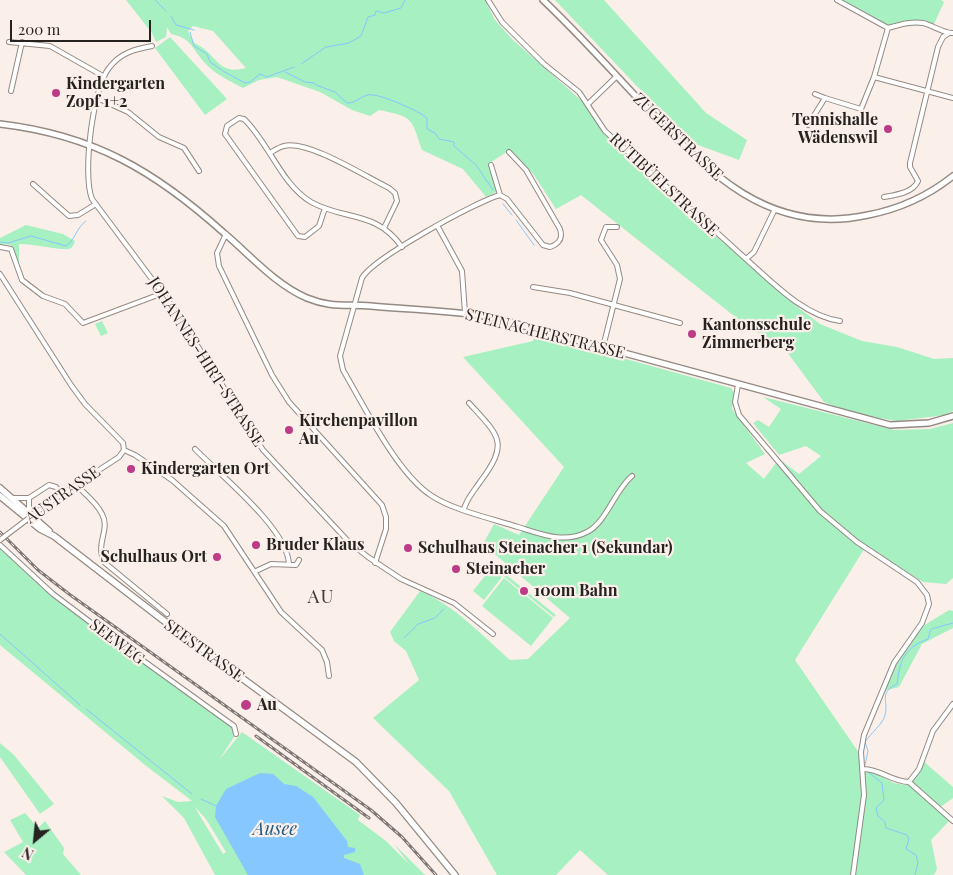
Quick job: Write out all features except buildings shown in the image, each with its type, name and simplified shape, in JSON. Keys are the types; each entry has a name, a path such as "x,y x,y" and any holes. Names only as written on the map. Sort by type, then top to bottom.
{"main road":[{"name":"SEESTRASSE","path":"0,488 54,536 171,626 356,762 396,803 455,875"},
{"name":"SEESTRASSE","path":"0,496 40,529 54,536"}],"street":[{"name":"RÜTIBÜELSTRASSE","path":"488,0 507,27 539,59 579,92 606,131 746,259 793,299 831,320 840,321"},
{"name":"ZUGERSTRASSE","path":"544,0 711,172 737,191 775,209 810,218 833,220 860,217 903,206 953,176"},
{"path":"837,0 888,28 913,22 923,23 951,33 940,42 910,163 918,181 917,184 907,191 884,198"},
{"path":"815,94 861,109 874,77 888,28"},
{"path":"9,42 50,46 103,76 123,55 152,46"},
{"path":"11,91 22,42"},
{"name":"JOHANNES-HIRT-STRASSE","path":"103,76 97,98 90,145 88,186 96,204 163,293 263,450 350,542 375,562 401,579 454,602 493,634"},
{"path":"588,104 617,76"},
{"path":"874,77 953,98"},
{"path":"97,98 128,112 159,137 184,148 199,171"},
{"path":"808,125 825,98"},
{"path":"325,208 317,229 305,237 298,236 225,134 225,129 239,118 244,119 298,192 311,202 325,208 366,219 384,228 395,237 402,247"},
{"name":"STEINACHERSTRASSE","path":"0,124 46,132 90,145 155,177 183,196 280,281 300,294 329,306 464,313 513,322 890,426 924,424 953,416"},
{"path":"270,153 284,146 298,147 329,156 389,188 395,193 397,202 384,228"},
{"path":"491,165 500,195 507,200 543,245 550,247 559,242 562,236 560,229 526,170 509,152"},
{"path":"33,184 69,216 78,215 96,204"},
{"path":"500,195 474,206 438,226 365,272 340,356 343,370 406,474 430,496 464,509 546,536 569,538 590,531 598,523 617,492 632,476"},
{"path":"746,259 754,252 775,209"},
{"path":"438,226 462,271 464,313"},
{"path":"602,347 620,279 614,258 600,240 606,227 617,227"},
{"path":"226,234 217,253 219,266 272,375 303,420 382,505 386,517 386,529 375,562"},
{"path":"0,247 10,248 22,280 43,296 65,304 84,323 163,293"},
{"path":"0,274 85,404 123,443 124,450 168,477 214,516 234,537 281,612 322,650 327,662 329,676"},
{"path":"533,287 570,293 680,323"},
{"path":"738,385 735,402 739,415 820,511 857,542 917,582 927,595 930,604 926,615 894,663 864,735 861,752 864,769 864,795 853,875"},
{"path":"464,509 468,499 496,458 499,442 496,432 469,403"},
{"path":"195,449 236,488 272,527 282,542 289,564"},
{"name":"AUSTRASSE","path":"0,540 50,502 119,457 124,450"},
{"path":"76,485 102,512 104,528 100,546 101,555 105,563 167,614"},
{"path":"11,497 29,498 44,488 54,486 62,494"},
{"path":"29,498 30,514"},
{"name":"SEEWEG","path":"0,545 53,594 234,726 236,734"},
{"path":"256,571 271,564 296,565 299,560"},
{"path":"909,782 919,769 934,731 953,704"},
{"path":"864,769 875,770 900,782 909,782 953,821"}],"green space":[{"path":"126,0 485,0 495,20 512,39 583,102 605,135 703,225 800,309 820,324 862,341 897,347 934,359 953,358 953,411 945,415 897,421 855,414 824,402 787,352 743,323 581,195 556,209 534,175 510,150 491,162 498,191 486,197 463,169 422,150 413,125 405,117 379,110 370,116 352,110 320,92 277,77 259,80 243,88 210,68 201,59 192,45 184,39 171,34 167,27 166,37 156,42 152,33","holes":["193,26 213,31 246,68 236,70 223,66 202,47 194,43 188,31"]},
{"path":"555,0 604,0 706,113 747,140 739,160 690,142"},
{"path":"837,0 941,0 944,2 934,24 888,28"},
{"path":"170,37 227,99 205,115 155,48"},
{"path":"26,225 63,234 75,242 68,249 19,244 19,265 11,245 0,244 0,238"},
{"path":"102,321 108,333 101,336 95,324"},
{"path":"535,334 731,388 734,393 732,409 765,454 746,463 764,479 779,459 799,474 821,456 806,446 779,455 753,423 758,420 769,427 781,409 763,397 894,430 930,429 953,423 953,578 946,584 923,582 866,546 795,660 857,750 867,771 871,771 894,783 905,785 914,777 922,760 953,787 953,798 939,808 951,819 931,840 937,869 934,875 608,875 580,850 556,875 497,875 449,791 373,718 419,680 406,651 394,641 390,632 420,591 433,597 456,613 510,660 528,659 570,618 483,544 494,524 519,535 564,467 463,357 533,341"},
{"name":"Au","path":"0,546 53,594 234,726 236,734 219,760 242,732 360,815 358,820 386,841 409,864 394,844 425,875 215,875 184,818 162,796 178,802 192,801 145,765 0,645","holes":["194,806 206,819 226,852 223,854"]},
{"name":"100m Bahn","path":"494,565 556,615 554,617 492,567"},
{"path":"491,568 502,577 484,600 473,591"},
{"path":"504,578 553,618 531,646 482,606"},
{"path":"949,610 953,611 953,628 922,644 899,687 883,691 896,664 923,626"},
{"path":"0,743 14,755 54,804 40,814 0,757"},
{"path":"25,813 38,828 45,821 64,848 63,854 81,875 26,875 4,852 23,842 10,820"}],"water":[{"name":"Ausee","path":"260,773 273,774 284,784 296,786 313,797 347,841 348,847 355,848 355,852 344,855 344,858 360,864 364,875 248,875 215,817 216,806 226,789"}],"waterway":[{"path":"155,0 166,11"},
{"path":"301,64 326,47 349,43 361,36 368,17 375,15 376,11 384,13 401,8 405,0"},
{"path":"171,16 176,25 194,30"},
{"path":"190,32 194,46 207,54 210,62 245,83 250,82 260,74 267,77 294,67"},
{"path":"285,72 305,82 314,83 335,92 347,103 368,95 380,96 423,115 427,118 427,129 435,133 439,139 454,142 454,146 476,165 493,190"},
{"path":"503,204 512,215"},
{"path":"516,220 534,245"},
{"path":"0,242 8,243 31,236 66,246 86,221"},
{"path":"404,638 418,624 435,618 444,609"},
{"path":"865,765 868,751 865,742 884,718 886,694 891,687 897,684 900,668 908,651 913,646 928,639 931,629 953,623"},
{"path":"0,634 80,705"},
{"path":"86,709 192,794"},
{"path":"869,773 882,783 884,800 876,808 878,816 885,822 886,828 907,835 909,839 906,849 916,855 918,863 915,875"},
{"path":"201,799 216,806"}],"railway":[{"path":"0,532 38,570 69,594 371,810 402,837 436,875"},
{"path":"256,736 369,818"}],"place":[{"name":"Kindergarten Zopf 1+2","path":"56,93"},
{"name":"Tennishalle Wädenswil","path":"888,129"},
{"name":"Kantonsschule Zimmerberg","path":"692,334"},
{"name":"Kirchenpavillon Au","path":"289,430"},
{"name":"Kindergarten Ort","path":"131,469"},
{"name":"Bruder Klaus","path":"256,545"},
{"name":"Schulhaus Steinacher 1 (Sekundar)","path":"408,548"},
{"name":"Schulhaus Ort","path":"217,557"},
{"name":"Steinacher","path":"456,569"},
{"name":"100m Bahn","path":"524,591"},
{"name":"Au","path":"246,705"}],"district":[{"name":"AU","path":"321,597"}]}
